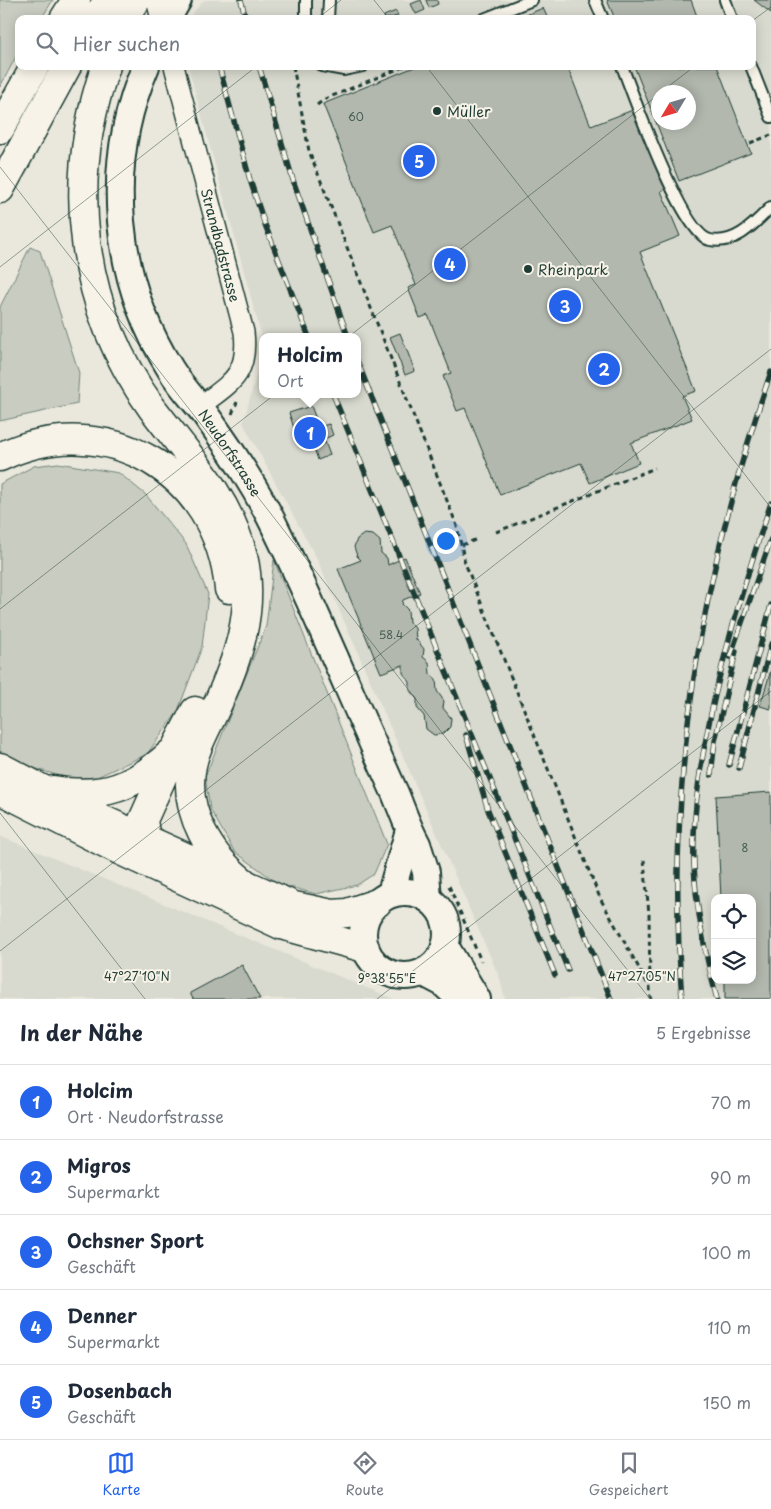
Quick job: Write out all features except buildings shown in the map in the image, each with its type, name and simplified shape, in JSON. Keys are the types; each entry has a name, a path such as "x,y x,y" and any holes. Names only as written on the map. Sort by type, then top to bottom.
{"highway":[{"path":"67,15 76,0"},
{"path":"99,15 108,0"},
{"path":"128,15 136,0"},
{"path":"0,129 33,70"},
{"path":"0,189 65,70"},
{"path":"105,70 89,121 82,174 82,209 85,242 95,292 111,337 133,380 201,472 228,514 239,542 246,574 247,610 243,636 228,681 195,754 190,790 193,809 205,839 222,862 247,885"},
{"path":"0,457 28,446 63,439 87,440 115,445 141,455 162,466 181,482 206,515 225,561 230,593 223,642 210,679 145,813 143,827 146,840 153,854 166,870"},
{"path":"44,788 83,793 114,790 144,776 174,751"},
{"path":"0,767 44,788 86,812 294,906 318,913 347,912 384,898"},
{"path":"0,790 121,851 166,870 281,925 365,948"}],"main road":[{"path":"169,15 178,0"},
{"name":"Neudorfstrasse","path":"145,70 133,102 121,160 119,218 131,284 152,337 172,372 241,466 277,530 409,830 426,872 428,899"},
{"path":"384,898 404,891 428,899 441,913 445,923 447,939 445,946 437,961 424,972 402,977 387,974 375,965 365,948 364,924 384,898 409,830"},
{"path":"445,946 477,999"},
{"path":"424,972 443,984 460,999"}],"street":[{"path":"156,0 160,15"},
{"name":"Strandbadstrasse","path":"175,70 244,332 246,351 241,370 234,380 199,407"}],"lane":[{"path":"328,15 329,0"},
{"path":"494,15 532,0"},
{"path":"595,0 601,15"},
{"path":"725,0 731,15"},
{"path":"306,1 306,15"},
{"path":"624,70 675,197 697,232 709,240 724,240 748,230 771,207"},
{"path":"753,70 771,117"}],"path":[{"path":"295,70 308,151 457,526 465,564 600,898 650,988"},
{"path":"317,105 324,99 395,70"},
{"path":"750,143 771,135"},
{"path":"496,532 655,468"},
{"path":"462,545 475,540"},
{"path":"644,860 649,914 651,999"}],"shaded area":[{"path":"0,0 53,0 44,15 15,15 15,59 0,87"},
{"name":"Rheinpark","path":"204,0 771,0 771,999 505,999 500,979 317,559 243,423 259,366 259,398 361,398 361,333 261,333 189,70 756,70 756,15 191,15"},
{"path":"30,247 40,251 79,373 77,404 0,421 0,307"},
{"path":"58,463 119,473 146,495 186,544 208,594 202,647 177,713 147,754 97,777 69,779 34,768 0,752 0,484 34,466"},
{"path":"274,560 387,844 374,874 357,885 316,894 279,884 234,851 210,809 205,777 266,626"},
{"path":"0,836 394,999 0,999"}],"railway":[{"path":"241,0 245,15"},
{"path":"220,70 250,180 264,222 307,333"},
{"path":"260,70 293,180 347,333"},
{"path":"361,371 611,999"},
{"path":"682,999 678,918 679,839 684,759 694,681 707,603 725,526 746,449 771,372"},
{"path":"335,398 568,970"},
{"path":"717,999 705,949 697,899 694,865 696,802 714,700 726,650 771,503"},
{"path":"730,657 771,539"},
{"path":"729,765 771,605"},
{"path":"739,768 771,644"},
{"path":"711,775 715,741 736,651"},
{"path":"466,735 488,810 555,975"}],"place":[{"name":"Müller","path":"437,111"},
{"name":"Dosenbach","path":"419,161"},
{"name":"Denner","path":"450,264"},
{"name":"Rheinpark","path":"528,269"},
{"name":"Ochsner Sport","path":"565,306"},
{"name":"Migros","path":"604,369"},
{"name":"Holcim","path":"310,433"}]}
